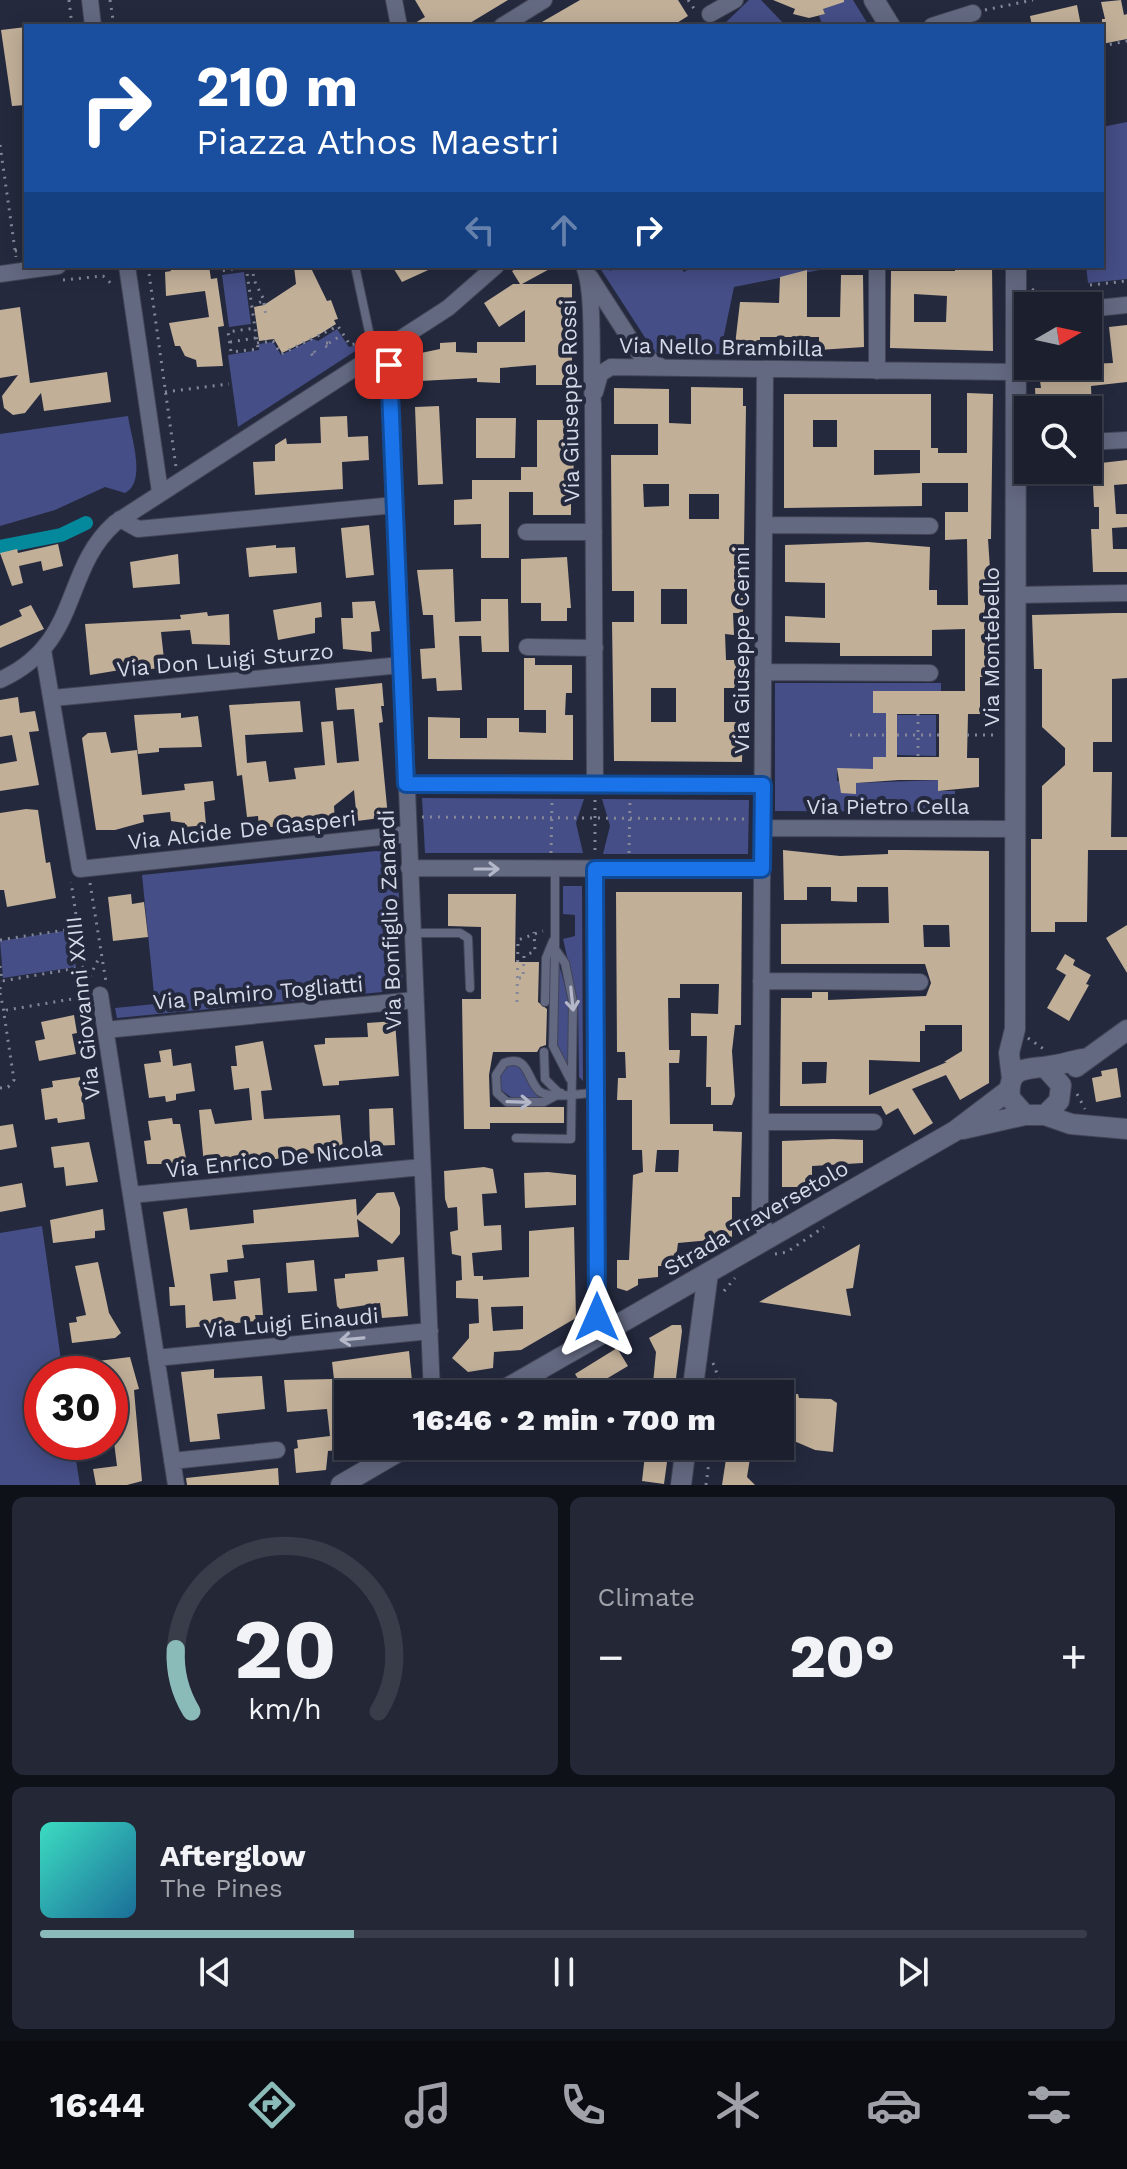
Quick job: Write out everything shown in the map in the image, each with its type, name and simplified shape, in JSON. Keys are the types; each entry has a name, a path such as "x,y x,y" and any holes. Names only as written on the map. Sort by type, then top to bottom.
{"street":[{"path":"90,0 93,24"},
{"path":"394,0 399,24"},
{"path":"505,24 544,0"},
{"path":"706,13 735,0"},
{"path":"874,0 889,24"},
{"path":"937,24 963,14"},
{"path":"0,274 44,268"},
{"path":"127,268 160,492"},
{"path":"0,680 43,650 62,624 99,540 120,519 376,350 458,301 494,268"},
{"name":"Via Giuseppe Rossi","path":"584,268 640,355 653,364 666,367"},
{"name":"Via Giuseppe Rossi","path":"584,268 590,288 595,648 601,791"},
{"path":"877,268 877,371"},
{"name":"Via Montebello","path":"1016,268 1019,292"},
{"path":"1102,308 1127,305"},
{"name":"Via Bonfiglio Zanardi","path":"376,350 390,378 406,784 415,832 409,868 432,1380"},
{"name":"Via Nello Brambilla","path":"593,405 596,381 608,367 1014,372"},
{"name":"Via Giuseppe Cenni","path":"765,370 763,785 756,823 762,869 760,1220 770,1247"},
{"path":"1102,441 1127,440"},
{"name":"Via Montebello","path":"1011,1085 1009,1053 1015,1029 1015,595 1020,484"},
{"path":"120,519 138,529 395,505"},
{"path":"764,525 930,526"},
{"name":"Via Giuseppe Rossi","path":"526,532 594,532"},
{"path":"1015,595 1127,593"},
{"path":"527,647 595,648"},
{"path":"43,650 80,869"},
{"name":"Via Don Luigi Sturzo","path":"53,698 401,665"},
{"path":"763,672 930,673"},
{"path":"406,784 601,791 763,785"},
{"name":"Via Pietro Cella","path":"756,823 1014,829"},
{"name":"Via Alcide De Gasperi","path":"80,869 415,832"},
{"path":"409,868 553,862 595,869 762,869"},
{"path":"595,869 590,1093 597,1336"},
{"path":"761,981 920,982"},
{"name":"Via Giovanni XXIII","path":"100,995 176,1485"},
{"name":"Via Palmiro Togliatti","path":"105,1030 415,1000"},
{"name":"Via Montebello","path":"1015,1029 1040,1066"},
{"path":"1035,1115 1056,1107 1061,1090 1082,1059 1127,1030"},
{"path":"1082,1059 1022,1069 1011,1085 1013,1105 1035,1115 1071,1124 1090,1123 1127,1129"},
{"path":"1040,1066 1090,1123"},
{"name":"Strada Traversetolo","path":"521,1380 708,1273 770,1247 955,1131 1011,1085"},
{"name":"Strada Traversetolo","path":"955,1131 1035,1115"},
{"path":"761,1122 874,1122"},
{"name":"Via Enrico De Nicola","path":"131,1195 422,1167"},
{"path":"694,1380 708,1273"},
{"name":"Via Luigi Einaudi","path":"156,1358 430,1331"},
{"path":"172,1461 277,1450"},
{"path":"341,1485 384,1460"},
{"path":"681,1485 684,1460"}],"lane":[{"path":"356,268 376,350"},
{"path":"553,862 553,1046 570,1079"},
{"path":"412,933 460,933 468,938 470,988"},
{"path":"545,1002 546,958 555,936"},
{"path":"516,1138 571,1139 566,1093 573,1064 572,995 565,963 555,949"},
{"path":"544,1052 546,1082 566,1093"},
{"path":"566,1093 544,1102 507,1102 497,1093 496,1075 504,1063 518,1061 527,1067 542,1093 566,1093 590,1093"}],"path":[{"path":"69,0 72,24"},
{"path":"110,0 114,24"},
{"path":"963,14 1033,0"},
{"path":"1104,46 1127,41"},
{"path":"0,145 16,257"},
{"path":"15,251 24,250"},
{"path":"148,268 176,469 180,466"},
{"path":"219,268 220,271 245,268"},
{"path":"245,268 264,303 266,317"},
{"path":"245,268 255,328 257,340 258,349 231,352 228,332 255,328"},
{"path":"49,282 103,276 111,280 115,290"},
{"path":"1090,285 1127,281"},
{"path":"255,305 264,303"},
{"path":"230,342 269,339 281,354 338,326 350,345 359,343 363,350 376,350"},
{"path":"306,342 314,352 343,335"},
{"path":"165,392 229,384"},
{"path":"918,714 918,757"},
{"path":"850,735 886,735"},
{"path":"897,735 939,735"},
{"path":"967,735 1003,735"},
{"path":"601,791 595,797 595,855 606,855"},
{"path":"552,797 553,862"},
{"path":"618,797 630,797 629,856 618,856"},
{"path":"415,832 421,817 420,806"},
{"path":"421,817 629,818 756,823"},
{"name":"Via Giovanni XXIII","path":"80,869 90,879 108,994 100,995"},
{"path":"73,894 86,984"},
{"path":"0,940 78,928"},
{"path":"517,1002 518,940 543,931"},
{"path":"518,978 523,978 524,956 535,951 534,932"},
{"path":"78,998 101,952"},
{"path":"0,966 0,991 14,1080 8,1087 0,1088"},
{"path":"2,981 84,967"},
{"path":"4,1014 7,1010 100,995"},
{"path":"770,1247 787,1252 809,1240 827,1222"},
{"path":"717,1299 742,1273"},
{"path":"706,1485 709,1460"}],"shaded area":[{"path":"749,0 761,0 784,24 724,24"},
{"path":"842,0 853,0 868,24 822,24 819,16 825,14 823,9"},
{"path":"1127,122 1127,279 1088,283 1086,268 1104,268 1104,127"},
{"path":"600,268 610,271 615,268 681,268 684,272 691,268 829,268 734,287 720,354 655,353"},
{"path":"244,272 251,324 229,327 222,275"},
{"path":"337,329 349,347 358,345 360,348 238,427 228,355 259,350 259,344 273,342 281,355 313,339 318,341"},
{"path":"128,416 136,458 132,487 125,493 105,487 55,510 0,526 0,434"},
{"path":"775,683 941,683 941,691 873,691 873,713 886,713 886,757 873,757 873,775 837,769 837,781 841,781 841,793 856,793 856,783 938,780 938,791 955,791 955,812 775,811"},
{"path":"897,715 936,715 936,756 897,755"},
{"path":"422,798 584,799 576,823 583,853 425,853"},
{"path":"602,799 749,800 748,854 603,854 610,826"},
{"path":"376,851 397,853 403,990 117,1018 115,1008 155,1004 142,875"},
{"path":"563,886 582,886 583,1081 579,1077 578,1004 563,939 575,936 575,915 563,914"},
{"path":"70,930 76,967 3,978 0,941"},
{"path":"557,958 568,996 569,1067 556,1045"},
{"path":"520,1065 539,1098 512,1098 501,1090 500,1076 506,1066"},
{"path":"42,1226 60,1356 24,1356 24,1460 76,1460 80,1485 0,1485 0,1233"}],"building":[{"path":"415,0 508,0 468,24 413,24 425,17"},
{"path":"580,0 678,0 688,16 675,24 538,24"},
{"path":"773,0 844,2 823,9 825,14 809,18 793,14 795,9"},
{"path":"1121,0 1124,15 1127,14 1127,39 1104,44 1102,19 1105,19 1101,2"},
{"path":"1077,5 1081,24 1032,24 1030,16"},
{"path":"24,27 24,105 12,106 1,30"},
{"path":"170,268 209,268 211,279 217,278 224,326 218,327 223,366 197,367 196,360 185,356 180,346 175,346 169,323 209,317 205,291 166,296 165,272 171,271"},
{"path":"294,268 311,268 327,301 331,300 338,319 334,320 336,324 317,336 282,353 274,339 259,341 254,307 264,305 296,284"},
{"path":"393,268 433,268 402,282"},
{"path":"517,268 551,268 522,284 572,284 572,385 536,385 536,365 500,368 500,383 477,382 477,378 420,381 416,354 440,349 440,343 456,342 456,352 477,353 477,342 525,342 525,310 499,327 484,303 513,284 520,284 512,271"},
{"path":"992,268 993,351 890,348 891,271","holes":["914,294 947,296 946,322 914,322"]},
{"path":"807,270 807,317 840,317 841,275 863,275 864,347 819,350 819,337 760,337 760,345 735,345 740,302 779,303 780,277"},
{"path":"20,307 30,383 107,372 111,402 44,411 41,393 25,413 13,415 4,408 2,396 18,375 0,378 0,310"},
{"path":"1127,325 1127,382 1091,386 1091,396 1035,396 1035,388 1041,388 1040,380 1102,380 1102,363 1113,363 1109,327"},
{"path":"691,387 743,388 743,406 746,406 743,613 733,613 734,635 725,634 726,660 743,660 743,688 724,688 724,722 743,722 742,762 614,761 612,622 634,622 634,591 612,591 611,455 658,455 658,424 614,424 614,388 669,389 669,423 691,424","holes":["643,484 669,484 669,506 644,507","689,494 719,494 719,519 689,519","661,589 687,589 687,624 661,624","651,688 676,688 676,722 651,722"]},
{"path":"967,393 993,394 991,539 988,539 991,584 990,594 985,593 985,626 991,626 991,677 980,677 980,714 968,714 967,758 979,758 979,787 938,791 938,780 899,780 856,783 856,794 841,793 837,768 873,769 873,757 886,757 886,713 873,713 873,691 965,691 965,629 932,630 932,656 840,656 840,643 785,642 785,616 825,618 825,583 785,582 785,545 868,542 930,547 929,590 937,590 937,605 968,605 967,539 945,540 945,512 968,512 968,483 922,483 922,506 784,508 784,394 931,394 931,448 938,448 938,453 967,453","holes":["813,420 837,420 837,447 813,447","874,450 920,450 920,473 874,475","897,714 939,714 939,757 897,757"]},
{"path":"439,406 443,484 418,485 415,407"},
{"path":"347,416 348,437 368,436 369,460 342,462 343,489 255,495 253,462 275,461 275,445 286,438 287,444 321,443 320,417"},
{"path":"476,418 516,418 515,458 476,458"},
{"path":"537,420 573,420 574,499 571,499 571,515 533,515 533,492 509,492 509,558 481,558 481,524 454,525 454,500 472,499 472,480 521,480 521,467 537,467"},
{"path":"1127,460 1127,484 1114,485 1116,514 1127,514 1127,527 1112,528 1113,549 1127,549 1127,572 1093,572 1091,529 1099,529 1099,507 1094,507 1093,484 1102,484 1102,463"},
{"path":"369,525 374,575 346,578 341,528"},
{"path":"58,544 63,566 43,571 41,561 19,566 23,583 12,586 0,553 17,549 18,553"},
{"path":"276,545 276,548 295,547 297,573 249,577 246,548"},
{"path":"178,554 180,584 133,588 130,562"},
{"path":"567,557 571,608 567,608 567,621 541,621 541,603 521,603 521,559"},
{"path":"453,569 455,622 481,621 481,599 508,599 509,652 482,652 481,636 459,636 462,690 437,691 436,678 422,679 420,649 435,648 433,615 423,615 417,570"},
{"path":"375,601 380,631 371,632 372,652 343,649 341,618 353,618 352,602"},
{"path":"321,602 322,617 315,618 315,633 278,640 273,610"},
{"path":"31,605 44,629 0,648 0,626 22,616 19,610"},
{"path":"207,612 208,616 229,614 230,645 192,644 190,630 161,632 165,668 150,669 150,665 90,675 85,624 181,619 180,615"},
{"path":"1127,613 1127,678 1112,679 1112,742 1093,742 1093,772 1112,772 1111,837 1127,837 1127,850 1088,850 1087,922 1055,922 1055,932 1031,932 1031,839 1042,839 1042,786 1065,765 1065,748 1042,727 1042,669 1034,669 1032,615"},
{"path":"524,658 535,658 535,665 572,665 572,693 566,693 565,715 573,715 573,760 428,759 428,717 460,718 460,738 487,738 487,718 519,718 519,732 546,733 546,710 524,710"},
{"path":"382,683 383,722 379,723 388,817 357,821 354,790 334,806 335,822 259,828 258,816 247,817 242,775 237,776 229,705 300,701 303,732 245,735 247,763 266,761 269,782 296,779 294,768 325,765 321,722 333,721 337,763 359,761 354,709 337,710 335,688"},
{"path":"18,697 20,713 35,711 39,731 29,732 39,785 0,791 0,764 17,761 12,735 0,737 0,700"},
{"path":"181,713 181,718 198,716 202,747 159,748 159,752 138,754 134,715"},
{"path":"106,732 111,753 137,750 142,795 185,790 184,784 213,781 215,800 204,802 206,825 185,827 185,823 171,821 170,812 143,815 144,822 115,830 96,830 82,738 88,733"},
{"path":"38,810 46,863 50,862 56,898 7,907 4,890 0,890 0,813"},
{"path":"783,850 840,856 888,854 888,850 989,851 989,1083 960,1100 946,1075 912,1089 933,1123 914,1135 898,1108 886,1115 881,1106 780,1106 781,998 812,998 812,992 828,992 828,1000 926,996 931,983 925,964 781,964 781,924 889,923 888,887 857,887 857,902 831,901 831,887 807,887 807,900 784,900","holes":["923,925 949,925 950,947 924,947","925,1025 962,1025 962,1051 944,1062 947,1062 869,1095 869,1060 920,1062 920,1031 925,1031","802,1062 827,1062 826,1083 802,1084"]},
{"path":"616,892 742,892 741,1025 735,1025 732,1051 735,1096 732,1105 711,1105 711,1087 706,1087 707,1036 691,1036 691,1013 718,1014 719,984 680,984 680,998 668,998 669,1050 680,1050 679,1063 669,1063 670,1124 713,1124 713,1131 742,1132 740,1197 732,1197 732,1238 678,1243 675,1266 658,1266 658,1277 638,1279 638,1285 627,1291 617,1288 617,1260 629,1260 633,1175 643,1172 642,1150 632,1150 632,1100 617,1100 618,1078 626,1078 625,1052 617,1052","holes":["657,1150 679,1150 678,1172 655,1172"]},
{"path":"131,894 132,904 144,902 148,937 113,941 108,897"},
{"path":"448,894 516,894 515,962 539,962 538,1002 547,1009 546,1045 537,1052 493,1052 489,1075 490,1107 564,1107 564,1123 490,1123 490,1129 464,1129 462,999 481,999 481,927 448,926"},
{"path":"1127,925 1127,973 1106,938"},
{"path":"1065,954 1075,960 1073,965 1091,975 1086,984 1089,985 1069,1021 1047,1008 1066,975 1056,969"},
{"path":"74,1015 77,1033 72,1034 76,1054 39,1061 35,1041 45,1039 41,1022"},
{"path":"395,1021 399,1076 339,1081 339,1085 323,1086 314,1045 325,1044 325,1038 368,1037 367,1023"},
{"path":"263,1041 272,1090 261,1091 264,1119 340,1115 343,1149 255,1162 204,1165 199,1110 211,1109 215,1124 252,1120 249,1088 234,1090 231,1066 237,1066 235,1046"},
{"path":"171,1049 173,1066 191,1063 195,1091 176,1094 176,1100 166,1102 165,1096 149,1098 144,1064 161,1062 159,1051"},
{"path":"1117,1068 1121,1097 1096,1102 1092,1078 1102,1076 1101,1071"},
{"path":"80,1077 85,1119 58,1123 57,1118 45,1120 41,1089 53,1087 52,1081"},
{"path":"393,1108 395,1145 370,1146 369,1109"},
{"path":"172,1118 173,1124 180,1124 187,1164 147,1164 144,1141 151,1140 148,1121"},
{"path":"13,1124 17,1147 0,1150 0,1126"},
{"path":"863,1140 863,1163 812,1166 812,1183 807,1187 782,1187 782,1141"},
{"path":"89,1142 98,1182 66,1186 64,1167 54,1168 51,1147"},
{"path":"493,1169 497,1193 482,1194 484,1226 501,1225 502,1250 472,1253 474,1276 483,1276 483,1280 529,1277 529,1231 574,1227 576,1318 521,1350 494,1352 493,1368 468,1372 452,1358 469,1338 469,1324 479,1323 478,1299 456,1298 456,1281 462,1280 461,1256 452,1254 450,1232 458,1230 457,1207 448,1208 444,1171","holes":["523,1306 523,1329 493,1331 491,1307"]},
{"path":"524,1173 576,1175 576,1205 525,1208"},
{"path":"22,1183 26,1207 0,1212 0,1187"},
{"path":"394,1192 400,1208 400,1234 392,1244 357,1219 359,1237 242,1245 244,1258 227,1260 228,1272 210,1274 213,1301 236,1299 234,1281 260,1278 263,1315 255,1315 256,1321 186,1328 185,1305 170,1306 169,1287 175,1287 163,1212 187,1208 190,1230 254,1223 253,1210 356,1199 357,1216 377,1193"},
{"path":"103,1209 105,1230 95,1231 95,1238 53,1243 50,1220"},
{"path":"860,1244 853,1288 846,1289 851,1316 759,1302"},
{"path":"404,1257 408,1316 382,1318 380,1303 340,1309 337,1306 334,1279 345,1278 345,1274 378,1271 377,1260"},
{"path":"314,1260 317,1291 288,1293 286,1263"},
{"path":"98,1262 109,1313 121,1333 115,1338 72,1343 69,1323 77,1322 76,1317 86,1315 75,1266"},
{"path":"672,1325 681,1325 676,1380 653,1380 656,1352 649,1338"},
{"path":"617,1348 628,1366 604,1380 579,1380 575,1374"},
{"path":"409,1351 412,1380 334,1380 334,1450 328,1451 326,1470 296,1473 294,1449 298,1448 297,1440 330,1436 327,1409 287,1412 284,1380 334,1379 332,1362"},
{"path":"128,1357 139,1389 134,1390 142,1481 127,1485 96,1485 93,1469 117,1466 116,1460 128,1460"},
{"path":"214,1369 214,1378 262,1376 265,1409 217,1414 220,1439 190,1442 181,1372"},
{"path":"794,1394 798,1394 799,1398 831,1399 837,1403 833,1452 815,1450 794,1441"},
{"path":"644,1460 667,1462 664,1484 642,1481"},
{"path":"726,1460 750,1460 747,1477 755,1485 722,1485"},
{"path":"278,1468 279,1485 187,1485 186,1478"}],"waterway":[{"path":"0,547 61,535 86,523"}],"route":[{"path":"389,365 406,784 763,785 762,869 595,869 597,1317"}]}
